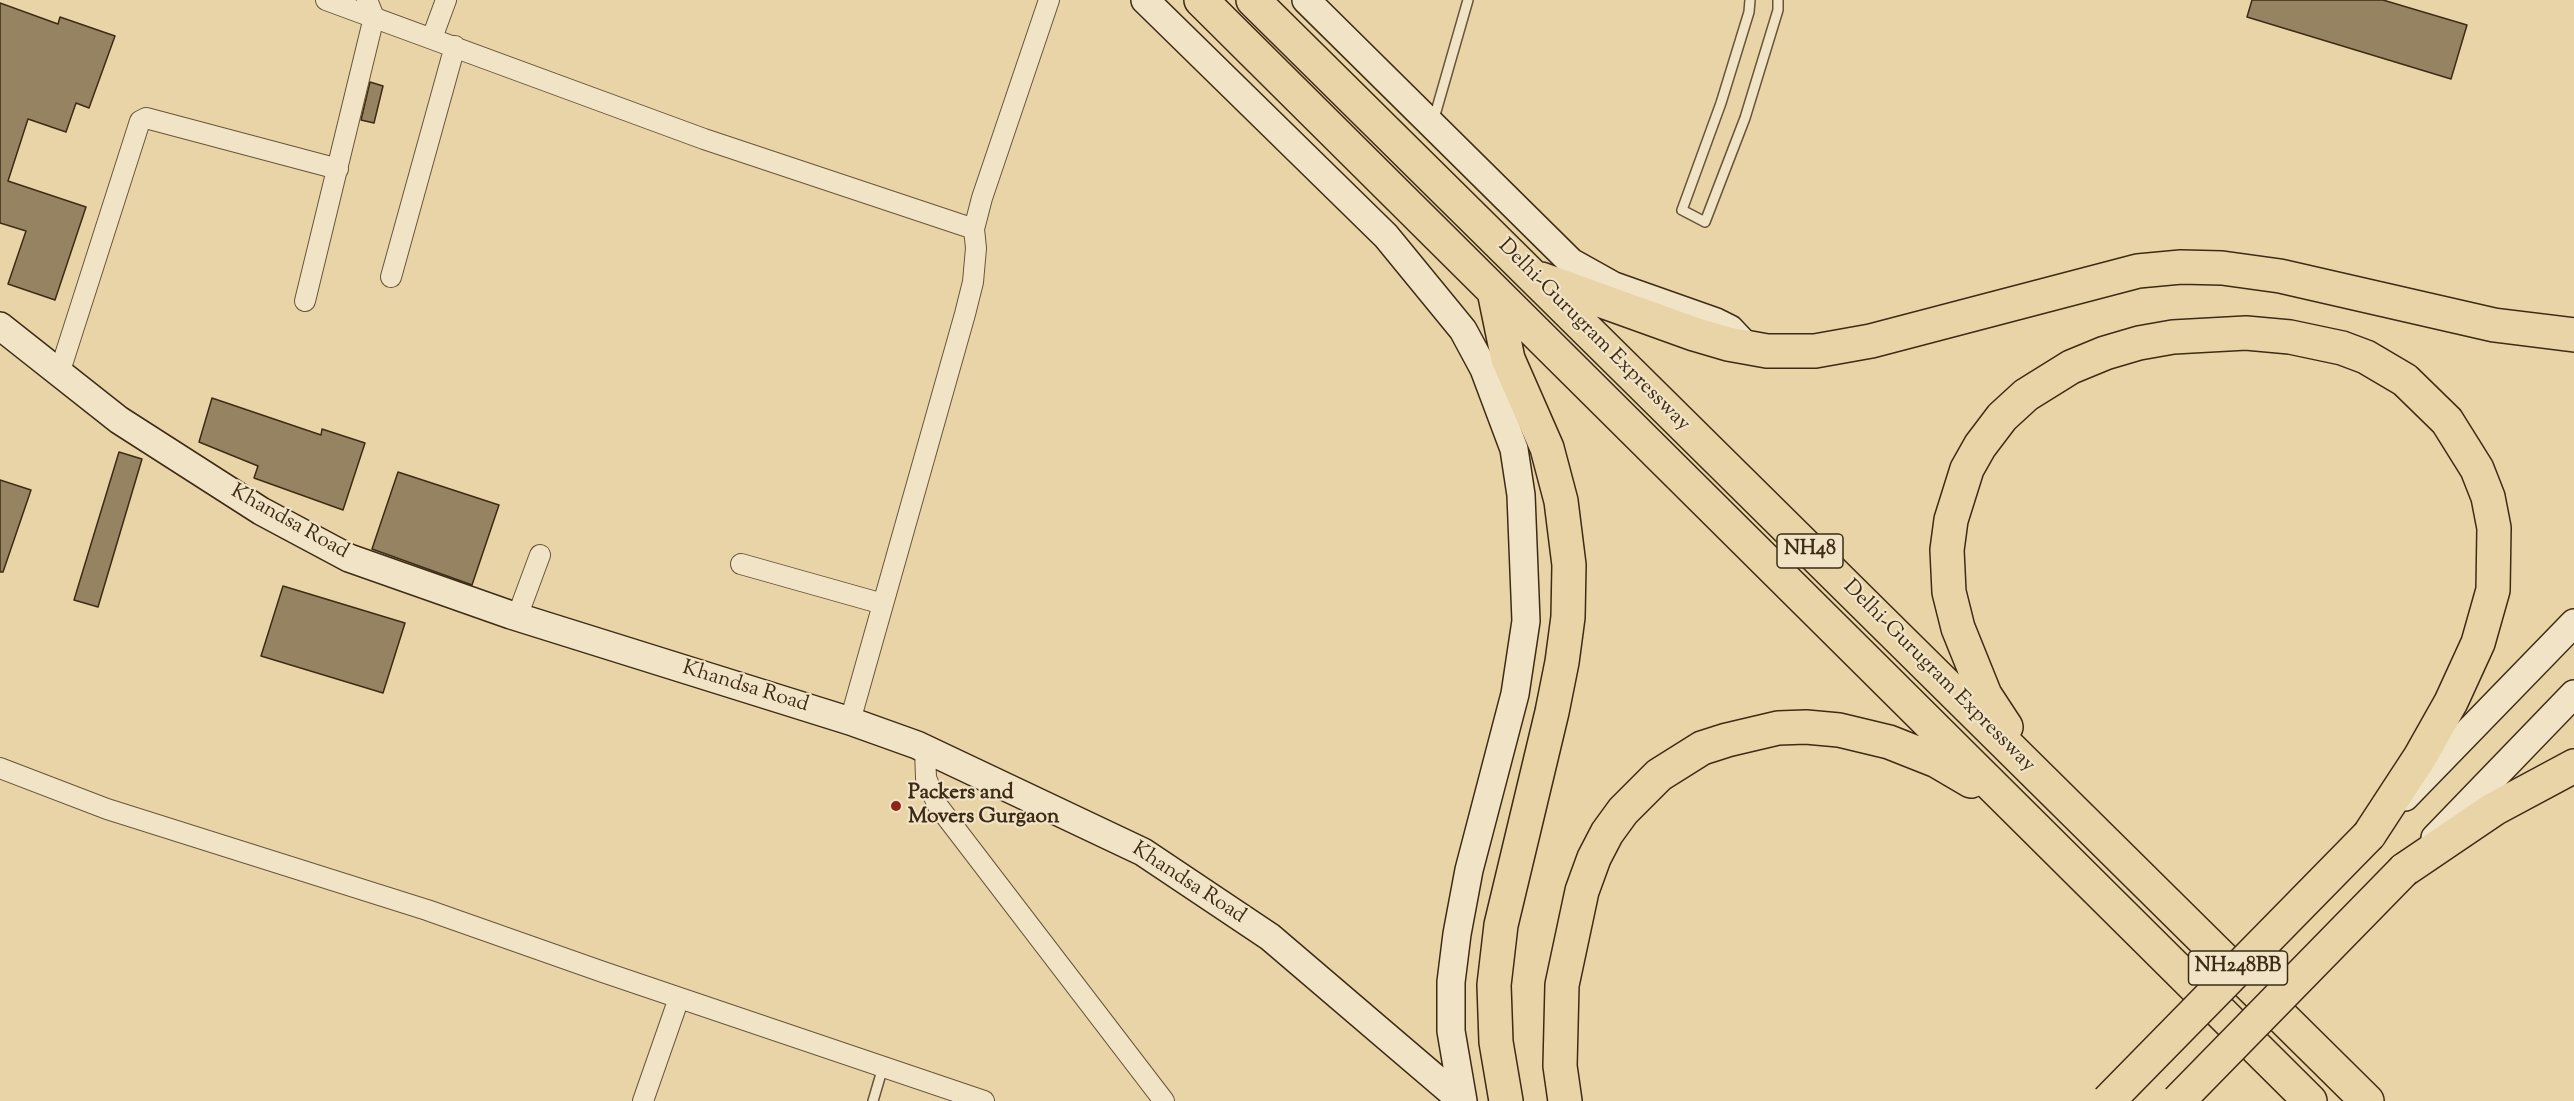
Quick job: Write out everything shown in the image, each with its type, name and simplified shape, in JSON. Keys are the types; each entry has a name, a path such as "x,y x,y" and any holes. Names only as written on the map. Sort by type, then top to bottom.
{"highway":[{"name":"Delhi-Gurugram Expressway","path":"1201,0 2310,1101"},
{"name":"Delhi-Gurugram Expressway","path":"1253,0 2367,1101"},
{"path":"1531,275 1694,334 1767,351 1815,351 1871,341 2138,271 2181,267 2222,268 2280,276 2494,325 2574,334"},
{"path":"1494,291 1509,359 1547,448 1561,501 1569,565 1568,617 1562,662 1500,935 1494,985 1496,1042 1506,1101"},
{"path":"2036,774 1985,695 1958,628 1949,592 1947,550 1951,520 1967,469 1980,446 2002,417 2045,381 2105,353 2139,343 2201,334 2246,333 2290,337 2342,348 2366,357 2405,380 2447,421 2477,469 2488,497 2494,528 2493,590 2478,643 2451,702 2369,835"},
{"path":"1565,1101 1560,1066 1562,985 1582,891 1607,833 1623,811 1659,774 1702,748 1727,740 1778,728 1817,728 1839,730 1889,742 1920,754 1937,761 2009,803"},
{"path":"2404,870 2494,809 2574,766"},
{"name":"NH248BB","path":"2108,1101 2369,835"},
{"name":"NH248BB","path":"2178,1101 2404,870"}],"main road":[{"path":"1145,0 1386,236 1414,270 1463,330 1484,369 1514,449 1521,495 1526,621 1515,694 1469,870 1457,934 1451,982 1451,1031 1462,1101"},
{"path":"1306,0 1572,262 1614,286 1716,322 1730,329 1747,347"},
{"name":"Khandsa Road","path":"0,326 119,420 297,532 349,558 517,617 850,721 925,749 1143,852 1270,937 1462,1101"},
{"path":"2369,835 2574,623"},
{"path":"2404,870 2574,694"}],"street":[{"path":"326,0 370,9 432,38 704,139 974,229"},
{"path":"432,38 446,0"},
{"path":"850,721 970,293 975,268 974,229 984,190 1049,0"},
{"path":"306,301 338,169 370,9"},
{"path":"391,277 455,46"},
{"path":"59,374 140,121 147,118 338,169"},
{"path":"517,617 540,555"},
{"path":"741,564 883,604"},
{"path":"925,749 926,778 938,806 1164,1101"},
{"path":"0,768 152,824 437,913 984,1101"},
{"path":"643,1101 679,998"}],"lane":[{"path":"1432,125 1468,0"},
{"path":"1750,0 1749,12 1721,103 1682,210 1705,222 1745,118 1778,10 1778,0"},
{"path":"873,1101 883,1067"}],"building":[{"path":"2252,0 2383,0 2467,25 2451,79 2247,17"},
{"path":"0,3 58,24 60,17 115,36 89,108 76,103 66,132 28,119 8,181 86,207 55,300 8,284 26,231 0,223"},
{"path":"370,82 383,86 374,123 361,120"},
{"path":"212,398 321,435 322,429 365,443 343,510 254,478 258,466 199,442"},
{"path":"119,452 142,459 98,607 74,600"},
{"path":"398,472 499,505 472,585 372,549"},
{"path":"0,480 31,490 3,572 0,572"},
{"path":"283,586 405,623 383,693 261,656"}],"place":[{"name":"Packers and Movers Gurgaon","path":"896,806"}]}
